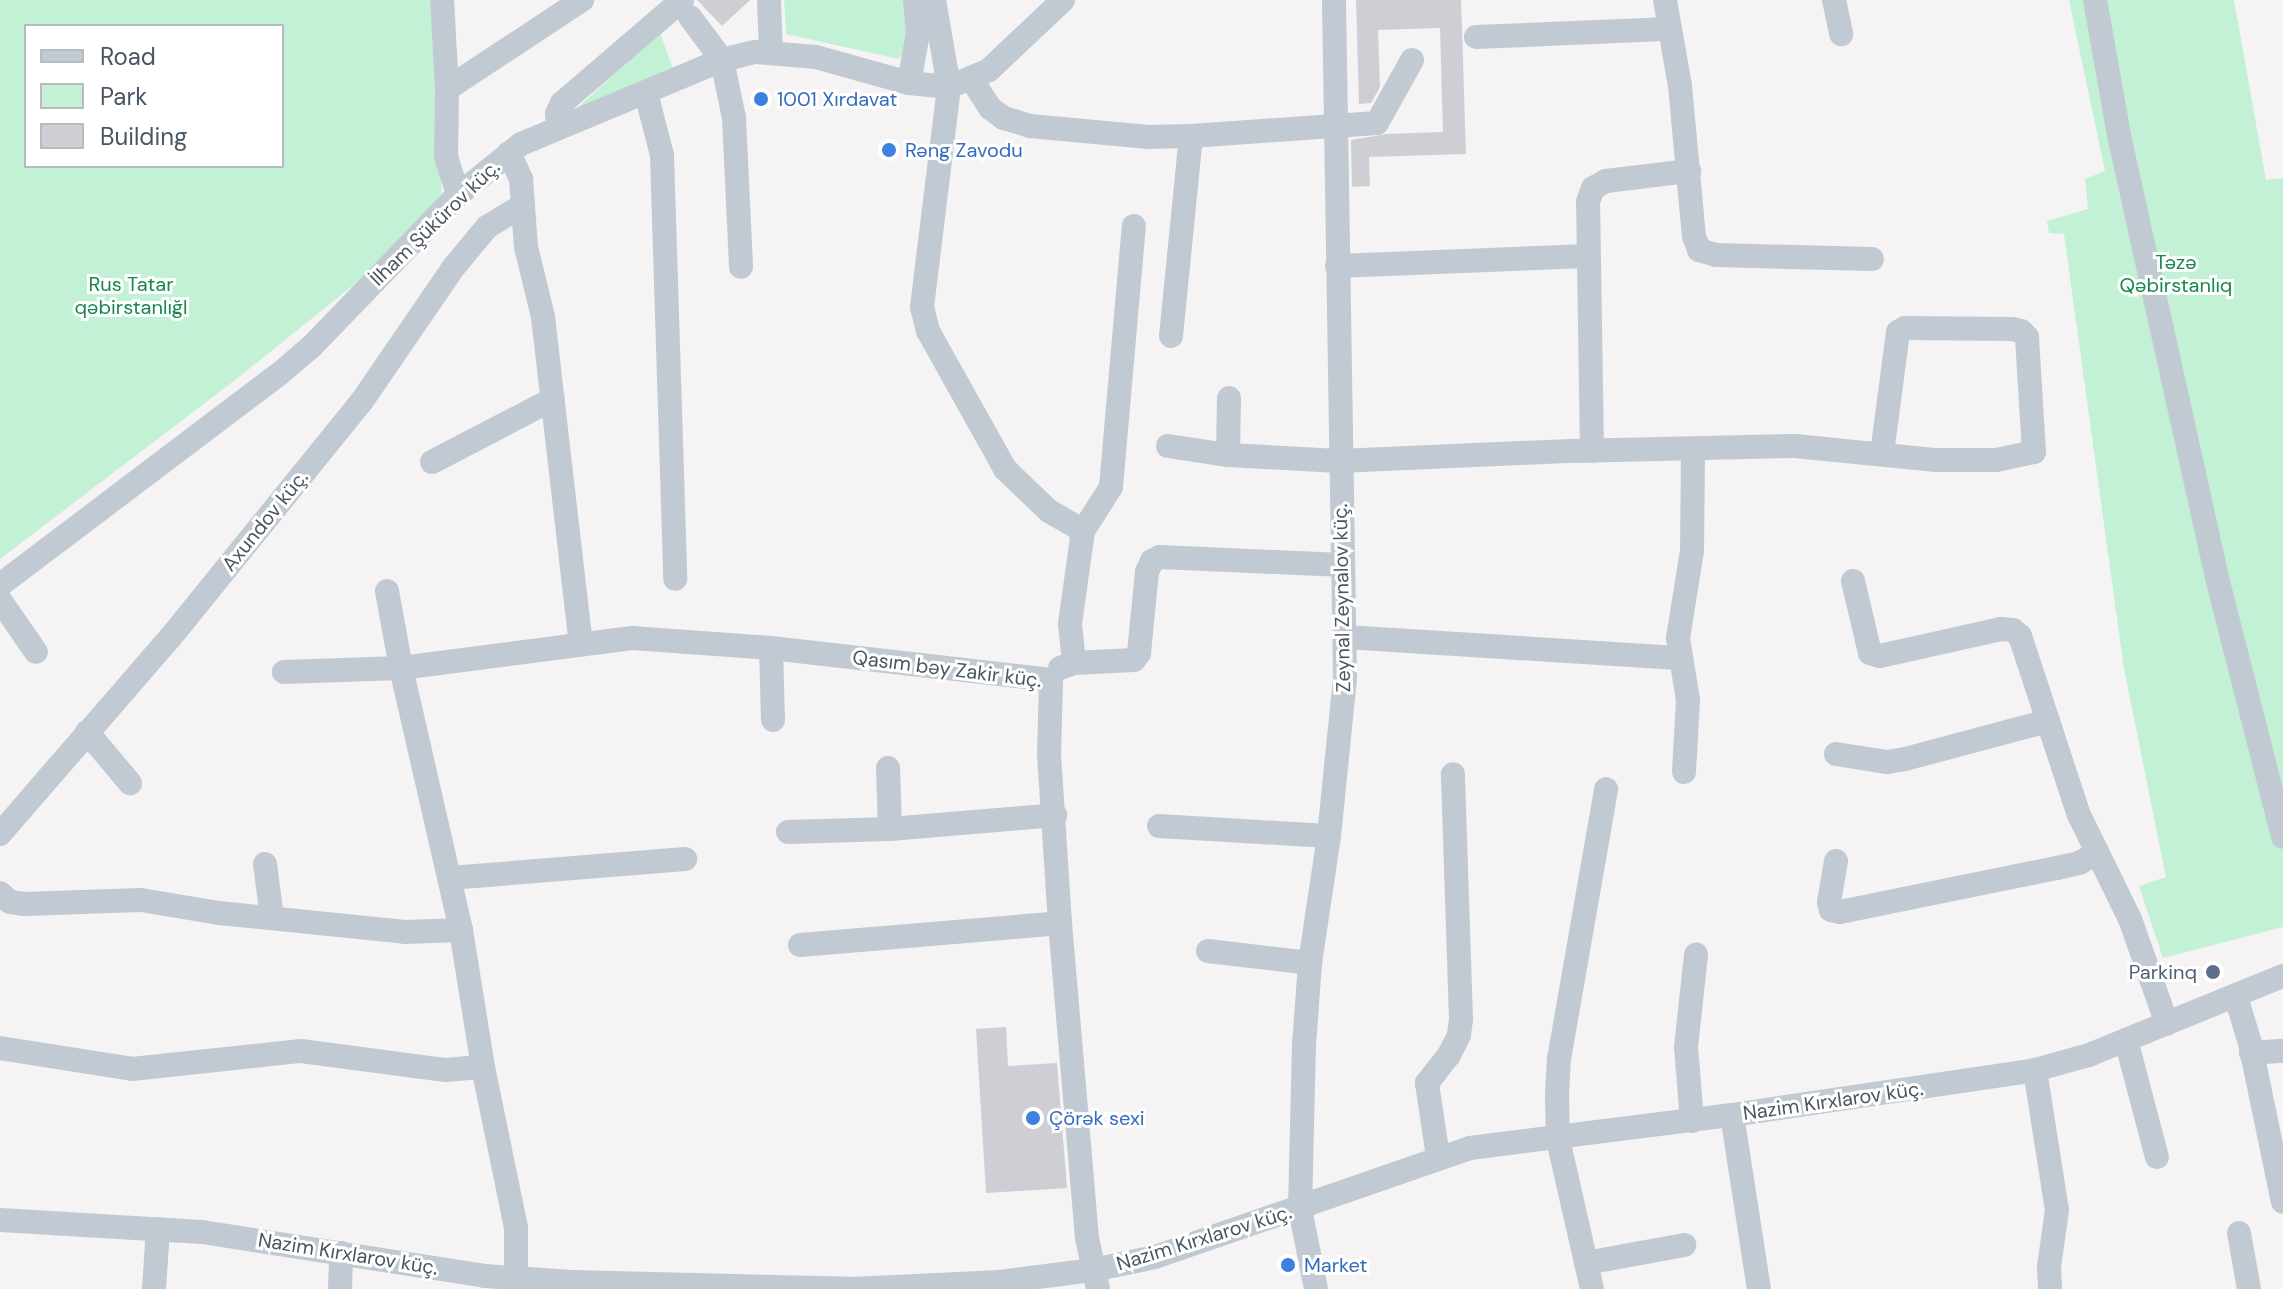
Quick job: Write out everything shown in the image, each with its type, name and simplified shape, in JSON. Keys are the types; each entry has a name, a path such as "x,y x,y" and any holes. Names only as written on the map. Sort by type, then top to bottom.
{"street":[{"path":"442,0 447,89 446,157 458,195"},
{"path":"447,89 582,0"},
{"path":"769,0 771,52"},
{"path":"909,83 918,33 915,0"},
{"path":"934,0 960,84 922,307 928,331 1005,469 1049,511 1083,531"},
{"path":"960,84 1002,59 1063,0"},
{"name":"Zeynal Zeynalov küç.","path":"1316,1289 1300,1209 1310,963 1341,731 1345,637 1339,461 1334,0"},
{"path":"1665,0 1689,171 1694,236 1699,250 1716,255 1872,259"},
{"path":"1834,0 1841,34"},
{"path":"2095,0 2120,140 2217,578 2283,837"},
{"path":"558,128 557,114 562,103 686,8 722,60 737,134 741,267"},
{"path":"1476,37 1670,29"},
{"name":"İlham Şükürov küç.","path":"0,585 278,375 312,346 458,195 509,153 558,128 722,60 771,52 816,57 909,83 960,84"},
{"path":"960,84 1004,118 1030,126 1148,137 1191,136 1377,123 1412,60"},
{"path":"646,93 662,155 675,579"},
{"path":"1171,336 1191,136"},
{"path":"509,153 521,179 526,247 543,317 581,643"},
{"path":"1592,451 1588,202 1593,188 1606,181 1689,171"},
{"name":"Axundov küç.","path":"0,834 170,638 362,401 453,268 487,227 523,205"},
{"path":"1074,663 1070,624 1083,531 1111,487 1134,226"},
{"path":"1337,266 1588,256"},
{"path":"1168,446 1228,455 1339,461 1795,446 1936,460 1996,460 2034,452 2027,337 2021,331 2012,329 1905,328 1898,332 1882,453"},
{"path":"1228,455 1229,398"},
{"path":"432,462 553,399"},
{"path":"1684,772 1688,700 1679,628 1692,551 1693,451"},
{"path":"1051,680 1064,664 1134,660 1139,653 1147,572 1152,561 1160,557 1342,565"},
{"path":"1853,581 1866,647 1870,653 1880,656 2001,629 2013,630 2020,636 2079,815 2130,919 2167,1024"},
{"path":"387,591 401,668 461,930 483,1067 516,1228 516,1278"},
{"path":"0,600 36,652"},
{"path":"1345,637 1681,658"},
{"name":"Qasım bəy Zakir küç.","path":"284,672 401,668 581,643 675,639 1051,680 1049,754 1060,923 1095,1280"},
{"path":"771,648 773,720"},
{"path":"1836,754 1887,762 2048,721"},
{"path":"87,732 130,783"},
{"path":"888,768 890,829"},
{"path":"1438,1157 1427,1083 1449,1055 1459,1035 1461,1019 1453,774"},
{"path":"1592,1289 1558,1139 1559,1059 1606,789"},
{"path":"788,832 890,829 1055,815"},
{"path":"1159,826 1329,836"},
{"path":"1836,861 1829,902 1831,910 1840,912 2068,865 2097,853"},
{"path":"450,878 685,859"},
{"path":"265,864 272,918"},
{"path":"0,893 10,902 24,904 141,900 405,932 461,930"},
{"path":"800,945 1060,923"},
{"path":"1208,951 1310,963"},
{"path":"1692,1121 1686,1047 1696,955"},
{"name":"Nazim Kırxlarov küç.","path":"0,1220 252,1238 516,1278 637,1287 930,1287 1095,1280 1470,1148 1692,1121 2035,1070 2126,1040 2283,976"},
{"path":"2236,997 2283,1202"},
{"path":"2126,1040 2157,1157"},
{"path":"0,1048 132,1069 301,1051 446,1070 483,1067"},
{"path":"2251,1053 2283,1051"},
{"path":"2035,1070 2057,1210 2050,1289"},
{"path":"1732,1115 1759,1289"},
{"path":"154,1289 158,1229"},
{"path":"2239,1233 2249,1289"},
{"path":"1586,1263 1684,1245"},
{"path":"340,1289 341,1253"}],"green space":[{"name":"Rus Tatar qəbirstanlığl","path":"0,0 430,0 443,213 239,377 0,559"},
{"path":"784,0 905,0 910,42 899,59 786,34"},
{"name":"Təzə Qəbirstanlıq","path":"2069,0 2234,0 2266,180 2283,178 2283,927 2163,958 2139,886 2166,877 2124,669 2064,234 2049,233 2047,221 2088,209 2085,179 2105,171"},
{"path":"660,33 673,69 572,113"}],"building":[{"path":"697,0 750,0 722,26"},
{"path":"1356,0 1461,0 1466,154 1369,157 1370,186 1352,187 1351,140 1387,134 1443,132 1440,28 1378,30 1380,87 1371,103 1359,104"},
{"path":"1006,1027 1008,1066 1057,1063 1067,1188 986,1193 976,1029"}],"place":[{"name":"1001 Xırdavat","path":"761,99"},
{"name":"Rəng Zavodu","path":"889,150"},
{"name":"Parkinq","path":"2213,972"},
{"name":"Çörək sexi","path":"1033,1118"},
{"name":"Market","path":"1288,1265"}]}
